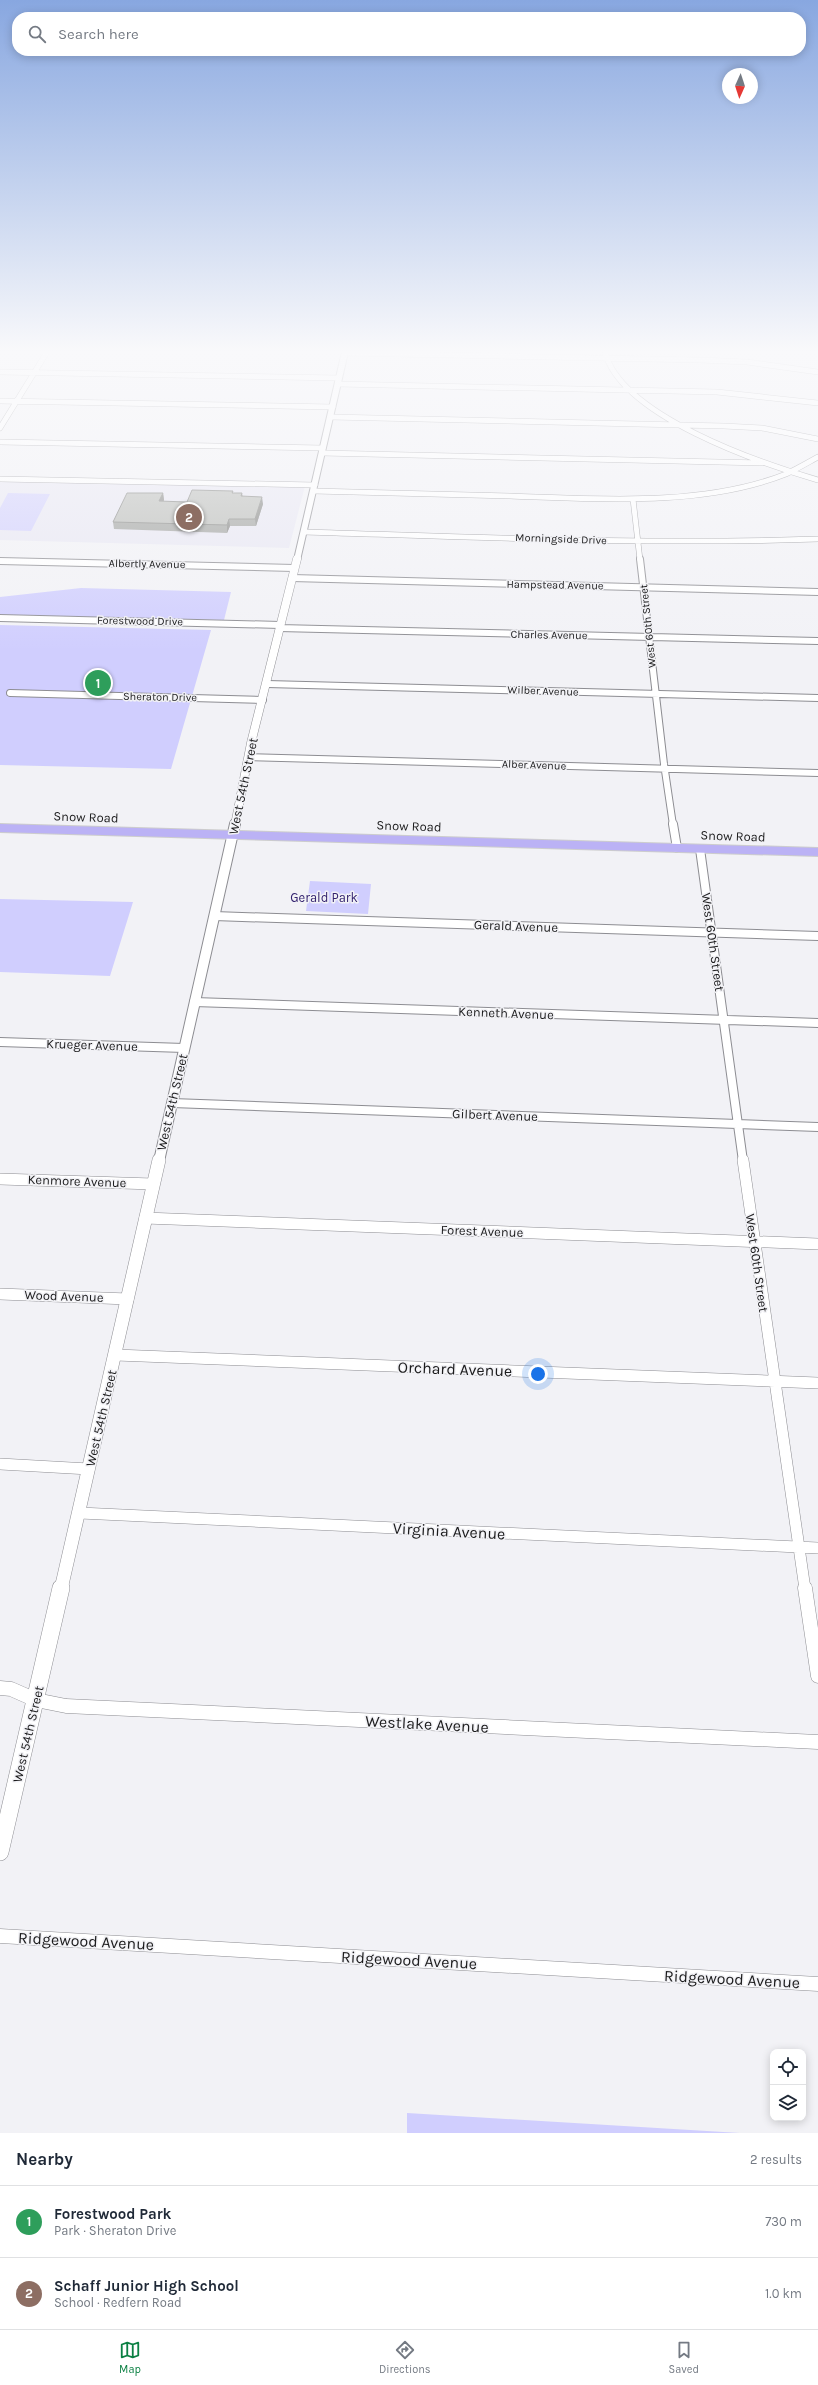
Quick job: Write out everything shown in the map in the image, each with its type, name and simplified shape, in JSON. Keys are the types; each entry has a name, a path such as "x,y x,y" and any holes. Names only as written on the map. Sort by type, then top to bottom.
{"main road":[{"name":"Snow Road","path":"0,828 818,852"}],"street":[{"name":"West 54th Street","path":"0,1852 116,1355 145,1218 233,835 249,757 323,452"},
{"path":"343,452 763,463"},
{"path":"735,452 763,463 818,480"},
{"path":"0,479 633,499 726,489 764,481 790,472 818,457"},
{"name":"West 60th Street","path":"633,499 656,694 677,848"},
{"name":"Morningside Drive","path":"304,532 639,541 736,542 818,539"},
{"name":"Albertly Avenue","path":"0,561 293,573"},
{"name":"Hampstead Avenue","path":"293,573 644,587 818,592"},
{"name":"Forestwood Drive","path":"0,618 280,627"},
{"name":"Charles Avenue","path":"280,627 818,642"},
{"name":"Wilber Avenue","path":"267,684 818,698"},
{"name":"Sheraton Drive","path":"10,693 263,700"},
{"name":"Alber Avenue","path":"249,757 818,773"},
{"name":"West 60th Street","path":"700,849 737,1124 818,1676"},
{"name":"Gerald Avenue","path":"214,916 818,936"},
{"name":"Kenneth Avenue","path":"194,1002 818,1023"},
{"name":"Krueger Avenue","path":"0,1042 184,1048"},
{"name":"Gilbert Avenue","path":"172,1103 818,1127"},
{"name":"Kenmore Avenue","path":"0,1179 153,1184"},
{"name":"Forest Avenue","path":"145,1218 818,1244"},
{"name":"Wood Avenue","path":"0,1294 128,1299"},
{"name":"Orchard Avenue","path":"116,1355 818,1383"},
{"path":"0,1464 89,1469"},
{"name":"Virginia Avenue","path":"80,1513 818,1548"},
{"name":"Westlake Avenue","path":"0,1688 11,1689 36,1700 66,1706 818,1742"},
{"name":"Ridgewood Avenue","path":"0,1936 818,1984"}],"shaded area":[{"path":"0,480 305,486 289,548 0,540"}],"green space":[{"path":"8,493 50,494 31,531 0,530 0,508"},
{"path":"81,588 231,592 224,620 0,616 0,597"},
{"path":"0,625 211,630 171,769 0,765"},
{"name":"Gerald Park","path":"310,881 371,884 368,914 306,911"},
{"path":"0,899 133,902 110,976 0,972"},
{"path":"407,2113 740,2133 407,2133"}],"building":[{"path":"192,490 233,491 232,493 242,493 241,496 262,497 255,519 229,519 227,525 113,522 127,493 163,493 159,501 187,502"}],"place":[{"name":"Schaff Junior High School","path":"189,517"},
{"name":"Forestwood Park","path":"98,683"}]}
